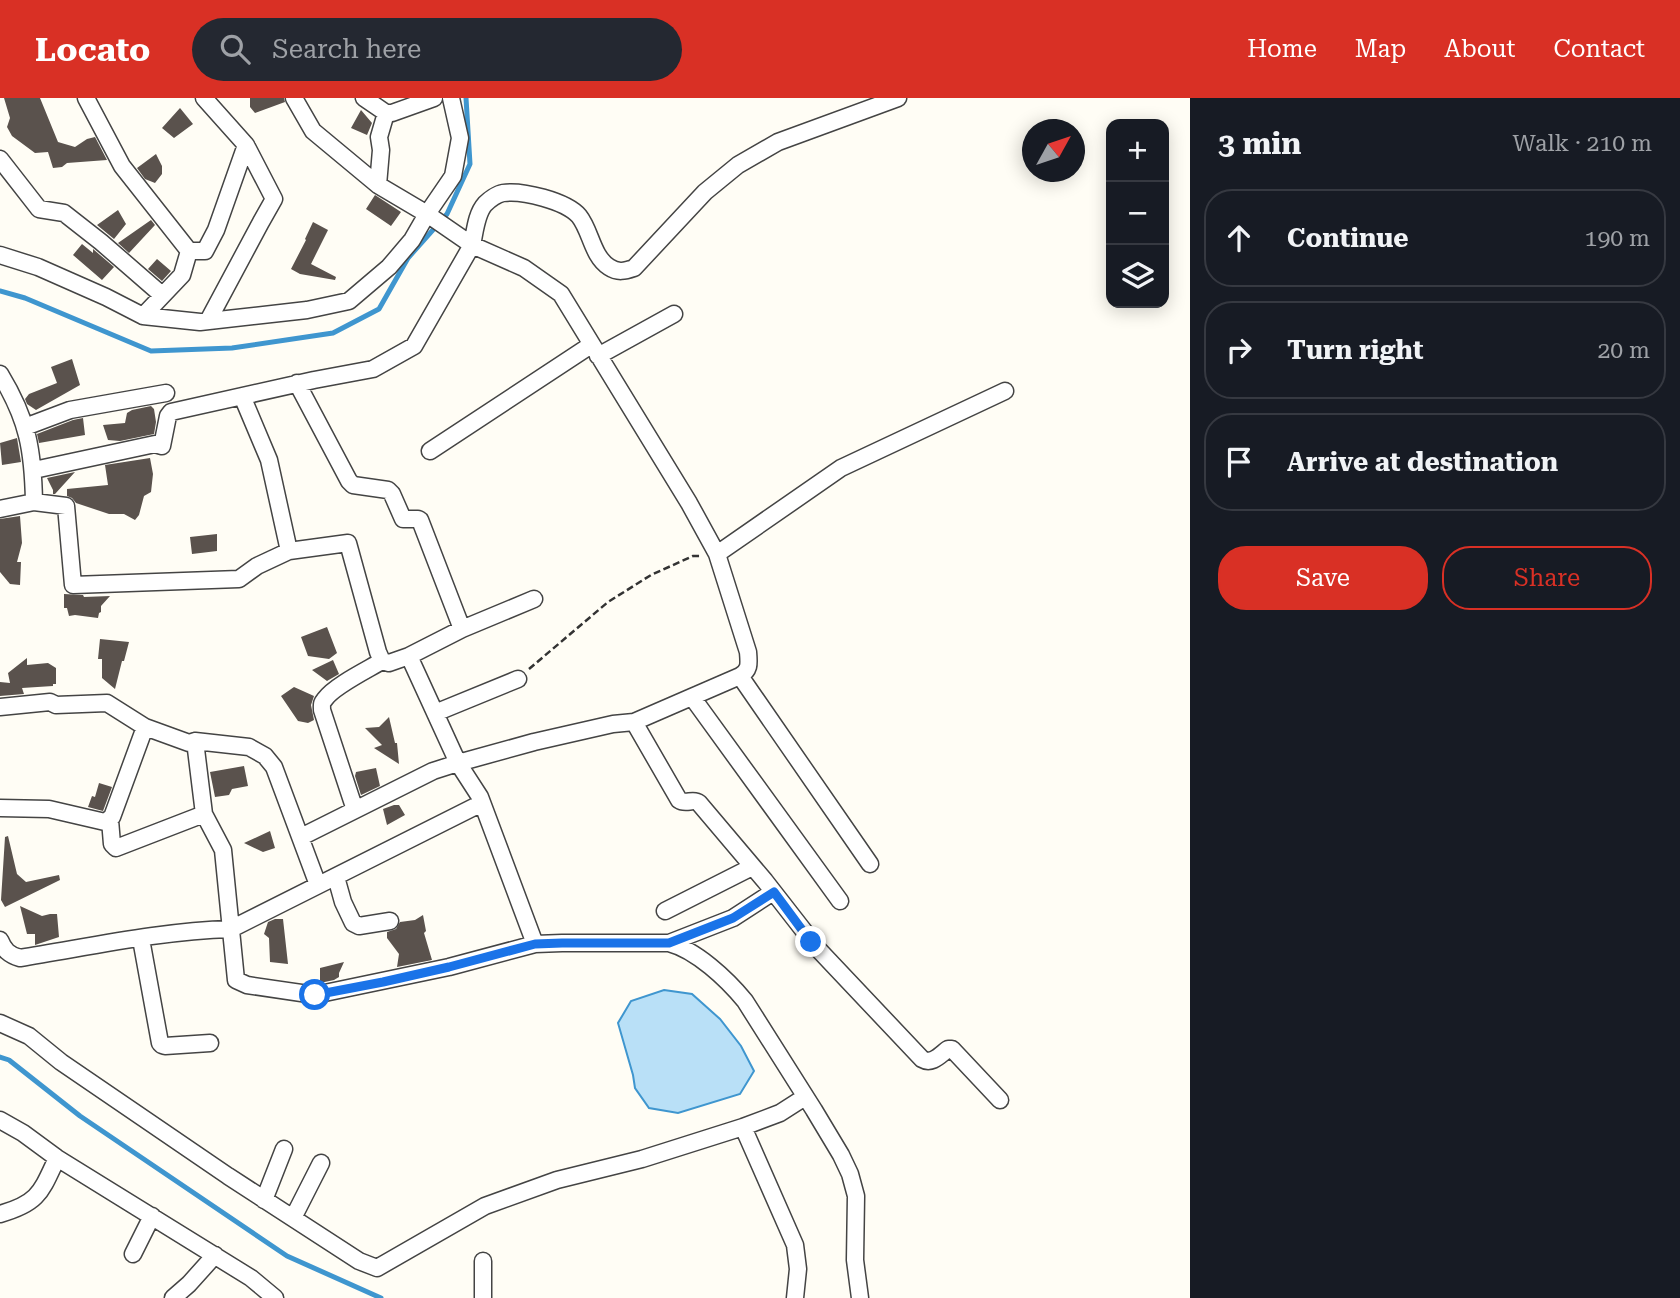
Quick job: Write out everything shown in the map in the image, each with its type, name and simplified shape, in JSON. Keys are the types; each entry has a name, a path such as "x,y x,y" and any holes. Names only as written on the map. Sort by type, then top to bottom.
{"street":[{"path":"86,98 122,166 189,251"},
{"path":"294,98 313,131 378,185 472,245 524,268 561,294 689,503 717,554 748,652 749,666 740,676 634,722 613,724 534,742 433,771 300,837"},
{"path":"364,98 386,113 434,98"},
{"path":"0,256 38,267 144,316 200,322 307,310 349,301 389,267 412,240 453,176 460,138 451,98"},
{"path":"34,470 155,443 162,446 171,412 373,369 414,346 472,245 479,211 487,202 502,193 534,195 564,204 577,214 586,226 597,252 608,266 620,272 634,268 705,192 738,165 778,142 898,98"},
{"path":"208,99 246,145 274,199 208,321"},
{"path":"378,185 381,150 379,137 386,113"},
{"path":"189,251 205,251 216,230 246,145"},
{"path":"0,159 39,209 64,213 162,295"},
{"path":"144,316 182,275 189,251"},
{"path":"430,451 595,350 674,314"},
{"path":"0,374 22,415 34,470 34,502"},
{"path":"298,383 349,481 353,485 388,490 403,519 420,520 461,629"},
{"path":"717,554 841,468 1005,391"},
{"path":"25,427 70,410 166,393"},
{"path":"242,396 269,460 289,551"},
{"path":"0,509 34,502 66,506 73,584 239,579 257,566 289,551 348,543 382,661"},
{"path":"355,810 321,710 326,697 382,661 389,663 409,656 461,629 534,599"},
{"path":"409,656 458,763 482,803 535,944"},
{"path":"740,676 870,864"},
{"path":"435,713 518,679"},
{"path":"692,697 840,901"},
{"path":"0,707 50,702 56,705 107,704 145,727 190,743 195,741 249,747 258,751 274,767 318,886"},
{"path":"634,722 680,800 694,800 699,803 825,957 922,1059 927,1062 952,1049 1000,1100"},
{"path":"145,727 110,820 112,844 116,848 204,814"},
{"path":"195,741 204,814 223,850 236,980 247,985 315,995 449,967 535,944 669,943 681,946 734,988 745,1001 801,1101 841,1155 856,1196 855,1260 860,1298"},
{"path":"0,940 9,954 20,958 206,930 231,929 482,803"},
{"path":"0,808 49,809 110,820"},
{"path":"665,911 752,867"},
{"path":"336,877 343,902 353,923 359,926 390,921"},
{"path":"669,943 733,918 774,892"},
{"path":"141,939 160,1042 165,1046 209,1043"},
{"path":"0,1023 29,1036 61,1062 264,1200 359,1261 377,1268 485,1206 557,1180 642,1159 743,1127 780,1113 801,1101"},
{"path":"0,1120 251,1278 275,1298"},
{"path":"743,1127 795,1245 798,1269 795,1298"},
{"path":"264,1200 284,1149"},
{"path":"0,1214 35,1199 57,1158"},
{"path":"293,1218 321,1163"},
{"path":"133,1254 152,1216"},
{"path":"173,1298 215,1255"},
{"path":"483,1298 484,1261"}],"path":[{"path":"518,679 608,602 651,575 693,556 717,554"}],"water":[{"path":"664,990 692,994 720,1019 741,1046 754,1071 740,1094 678,1113 649,1108 635,1088 618,1023 631,1001"}],"building":[{"path":"4,98 40,98 58,142 75,147 95,137 107,160 67,163 53,168 48,152 35,153 12,136 7,127 10,118"},
{"path":"250,98 284,98 285,102 255,113 250,107"},
{"path":"180,108 193,124 174,138 162,128"},
{"path":"361,110 372,123 367,135 351,128"},
{"path":"156,154 162,166 162,174 155,183 145,179 137,168"},
{"path":"375,195 401,212 391,226 366,209"},
{"path":"118,210 126,224 114,239 97,225"},
{"path":"151,220 155,225 129,253 118,243"},
{"path":"313,222 328,230 311,264 336,277 335,280 300,274 291,269"},
{"path":"82,244 93,253 93,249 114,267 102,280 73,255"},
{"path":"157,259 171,271 162,281 148,269"},
{"path":"72,359 80,385 36,410 27,404 25,399 29,394 57,383 51,367"},
{"path":"151,406 156,422 154,434 120,441 108,440 103,425 125,423 127,413"},
{"path":"83,418 85,435 39,443 37,434"},
{"path":"17,438 21,462 2,465 0,443"},
{"path":"150,458 153,474 151,492 144,496 135,520 124,514 109,514 76,503 67,496 67,489 108,485 105,465"},
{"path":"75,472 55,494 53,494 47,478"},
{"path":"20,516 22,543 17,562 21,562 20,585 10,584 0,572 0,519"},
{"path":"217,534 217,551 192,554 190,537"},
{"path":"64,594 84,597 110,596 101,606 98,618 69,616 67,608 64,608"},
{"path":"327,627 337,653 329,659 308,656 301,637"},
{"path":"100,639 129,642 115,689 102,678 102,659 98,659"},
{"path":"27,658 27,665 48,663 56,668 56,684 22,688 24,694 0,696 0,682 10,683 8,673"},
{"path":"333,660 339,674 327,681 312,670"},
{"path":"294,687 314,696 311,705 314,720 308,723 298,721 281,696"},
{"path":"389,717 397,743 399,764 374,748 382,745 365,728 379,727"},
{"path":"244,766 248,786 232,789 229,795 215,797 210,772"},
{"path":"376,768 380,786 361,795 356,772"},
{"path":"99,783 112,787 103,811 88,807 92,796 95,797"},
{"path":"399,805 405,815 387,825 383,809"},
{"path":"270,831 275,848 263,852 244,843"},
{"path":"8,836 17,874 26,882 59,875 60,880 5,907 1,900 5,837"},
{"path":"20,906 42,916 57,914 59,937 35,945 35,934 27,934"},
{"path":"423,915 426,931 424,933 432,960 397,967 399,954 387,938 387,932 396,929 400,922 415,920"},
{"path":"283,919 288,964 270,962 269,938 264,934 268,922"},
{"path":"344,962 339,977 320,983 320,968"}],"waterway":[{"path":"0,291 25,298 151,351 232,348 333,333 379,309 408,258 447,214 470,164 466,98"},
{"path":"0,1057 9,1060 80,1116 287,1256 381,1298"}],"route":[{"path":"315,995 449,967 535,944 669,943 733,918 774,892 811,942"}]}
